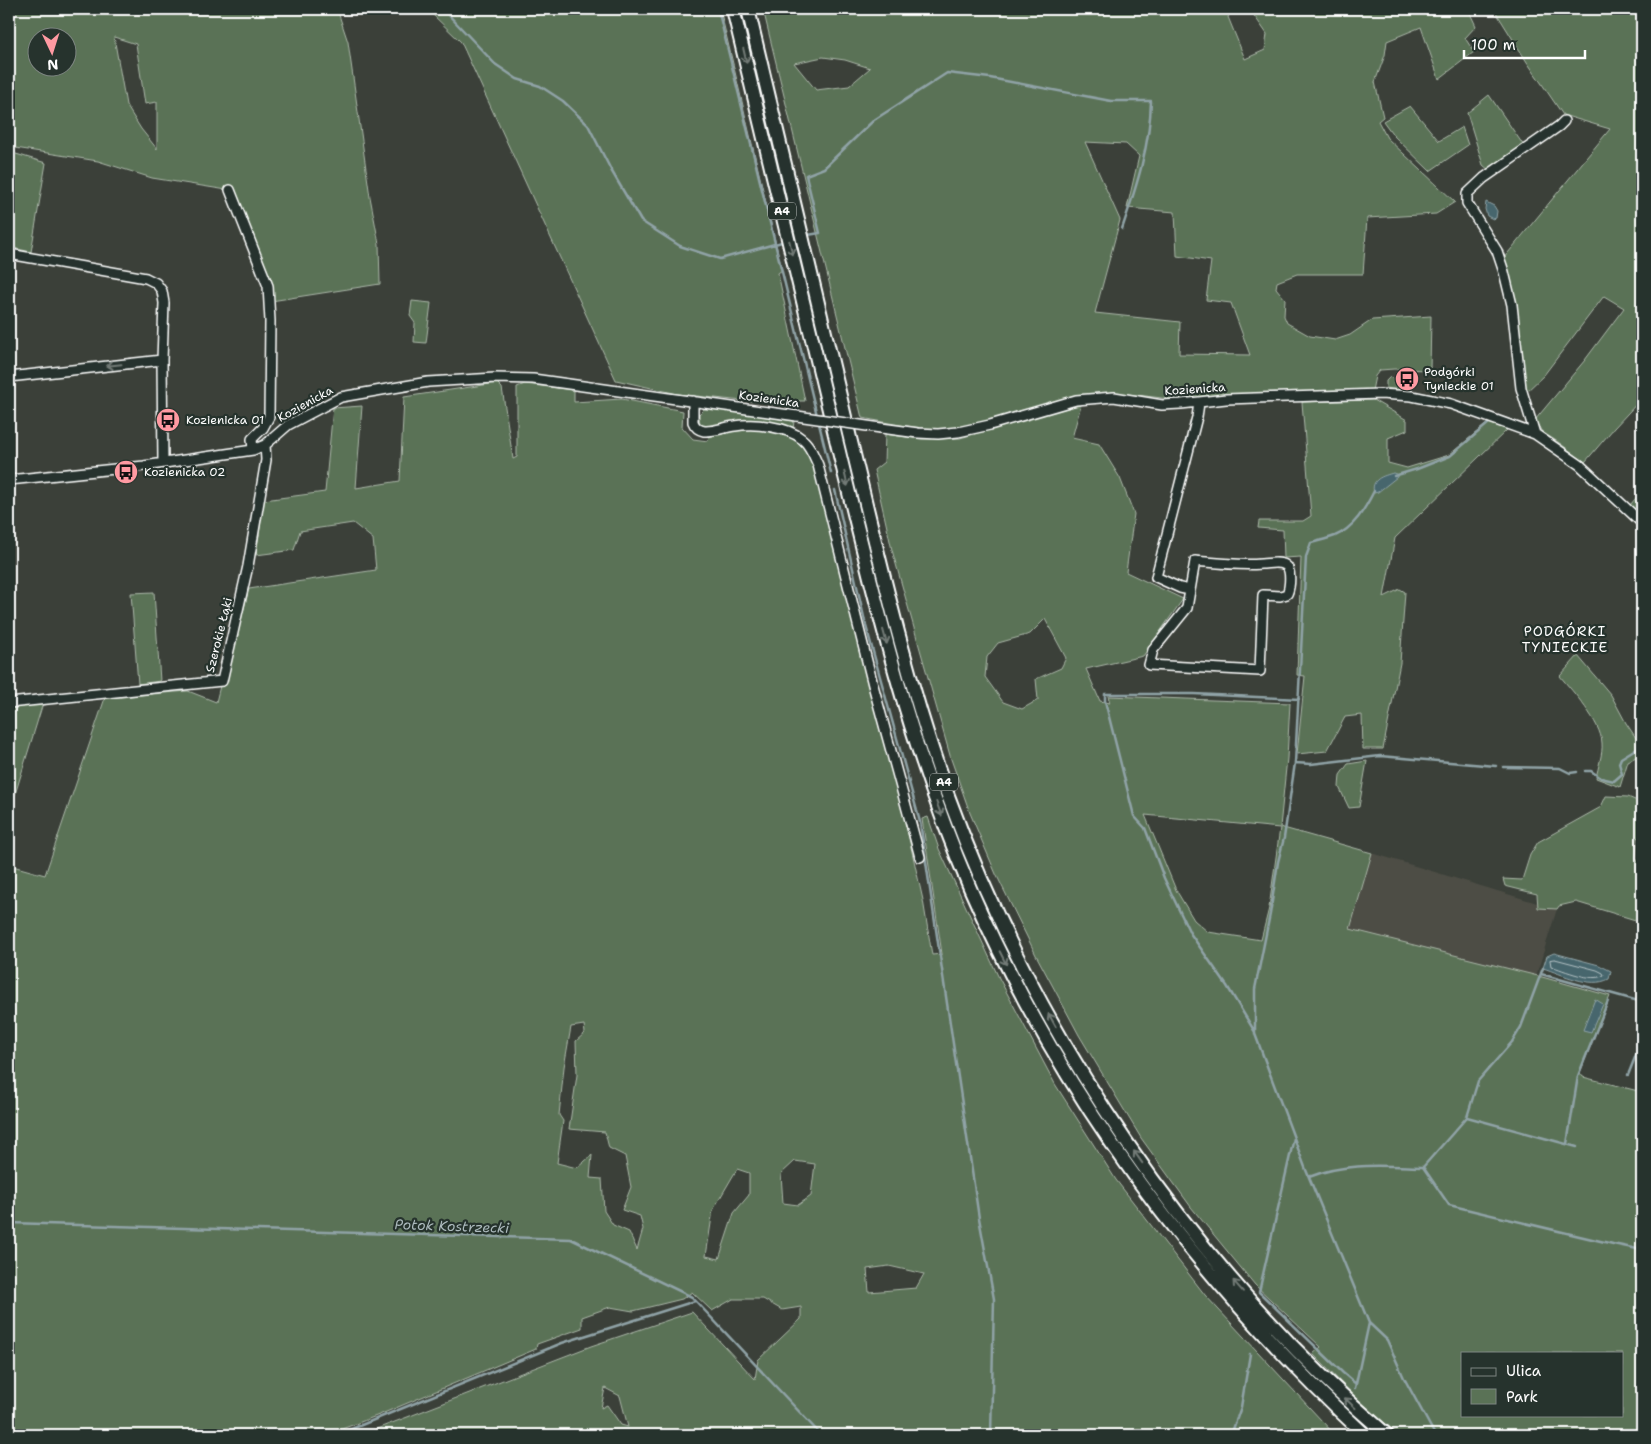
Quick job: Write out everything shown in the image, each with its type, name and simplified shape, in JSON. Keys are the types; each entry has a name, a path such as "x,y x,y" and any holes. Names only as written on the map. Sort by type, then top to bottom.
{"highway":[{"name":"A4","path":"733,9 894,672 936,802 970,888 1004,959 1048,1042 1086,1105 1142,1188 1205,1269 1253,1324 1308,1381 1365,1435"},
{"name":"A4","path":"748,9 864,497 901,643 926,731 947,792 996,911 1037,994 1083,1075 1119,1130 1173,1205 1216,1261 1271,1323 1330,1383 1387,1435"}],"street":[{"path":"1564,121 1484,178 1467,194 1466,198 1467,203 1497,252 1504,272 1512,305 1521,388 1534,434 1580,465 1642,523"},
{"path":"230,190 269,289 269,417 263,428 252,439 253,450"},
{"path":"9,254 146,278 156,283 162,291 164,303 162,360 163,463"},
{"path":"9,377 162,360"},
{"name":"Kozienicka","path":"9,480 163,463 253,450 265,445 288,425 341,397 428,382 496,378 533,379 918,433 958,432 990,425 1076,400 1114,398 1162,404 1199,403 1226,399 1380,394 1412,396 1452,404 1534,434"},
{"path":"693,401 692,418 695,426 699,429 708,431 746,424 766,425 801,438 814,456 818,465 873,685 920,858"},
{"path":"1190,590 1180,588 1156,577 1199,403"},
{"name":"Szerokie Łąki","path":"9,703 222,681 248,566 266,460 265,445"},
{"path":"1195,561 1248,565 1282,563 1287,567 1289,572 1289,589 1287,594 1280,596 1263,595 1260,671 1149,666 1153,650 1187,608 1190,590 1195,561"}],"shaded area":[{"path":"1372,853 1557,909 1536,976 1350,929"}],"green space":[{"path":"9,9 337,9 348,42 370,197 379,244 380,284 271,301 227,190 152,178 98,161 9,147","holes":["114,37 136,44 145,104 157,102 157,149 141,129 126,105"]},
{"path":"430,9 720,9 782,270 778,273 805,401 743,401 678,394 616,380 461,42 430,12"},
{"path":"763,9 1233,9 1228,17 1245,59 1265,50 1267,34 1253,14 1240,9 1468,9 1476,26 1465,38 1474,52 1439,79 1421,27 1387,41 1385,55 1375,82 1383,117 1378,121 1387,138 1455,202 1436,214 1367,218 1363,274 1297,274 1277,282 1276,288 1285,299 1284,316 1287,323 1310,336 1335,340 1350,335 1372,320 1431,316 1430,370 1380,370 1375,376 1372,391 1185,400 1127,394 1094,395 1076,398 1003,419 949,429 916,427 862,418","holes":["823,57 845,60 870,68 849,86 816,90 794,63","1085,142 1126,144 1139,156 1127,208 1175,212 1177,256 1211,261 1206,300 1231,303 1250,355 1179,354 1180,322 1095,313 1120,220"]},
{"path":"1494,9 1642,9 1642,398 1585,462 1542,432 1535,420 1585,360 1624,308 1604,296 1544,375 1525,393 1503,259 1610,129 1563,115"},
{"path":"1489,95 1524,146 1490,171 1483,165 1467,113"},
{"path":"1410,106 1439,141 1462,127 1468,145 1430,171 1394,136 1383,121"},
{"path":"9,153 46,163 31,252 9,247"},
{"path":"412,301 431,303 426,343 414,342 415,323 410,316"},
{"path":"1390,377 1394,379 1399,390 1386,388 1386,381"},
{"path":"497,383 502,388 513,459 517,457 517,387 525,384 574,390 574,402 622,399 683,411 682,427 693,439 708,441 709,436 746,429 760,429 785,433 796,438 805,447 812,461 860,653 892,764 923,900 932,955 942,954 922,819 928,817 939,849 999,978 1055,1084 1116,1180 1205,1295 1335,1435 361,1435 591,1346 692,1312 755,1379 758,1360 801,1319 801,1307 782,1310 763,1299 733,1299 712,1311 692,1292 682,1299 633,1311 610,1307 582,1317 582,1328 537,1344 536,1349 379,1415 326,1435 9,1435 9,865 45,875 105,698 188,691 216,702 220,686 225,681 249,589 376,570 373,539 353,523 300,531 294,550 256,555 264,500 325,492 333,408 362,406 356,488 400,481 404,397","holes":["584,1025 585,1033 576,1041 577,1075 569,1129 605,1132 609,1148 625,1156 631,1187 622,1210 640,1216 643,1229 637,1250 629,1232 613,1225 604,1211 602,1179 590,1178 592,1155 577,1168 557,1163 563,1121 559,1115 564,1067 571,1027","795,1161 815,1164 811,1196 798,1205 783,1203 781,1174","737,1169 749,1173 749,1195 734,1213 719,1259 706,1256 713,1210","889,1266 924,1274 916,1288 869,1292 867,1269","605,1388 620,1396 628,1427 621,1425 607,1405 601,1408"]},
{"path":"1373,400 1407,420 1407,430 1388,438 1388,463 1407,468 1449,455 1489,422 1507,430 1395,538 1384,597 1400,589 1405,592 1400,663 1383,749 1363,749 1362,715 1345,717 1327,751 1297,754 1305,676 1297,675 1301,557 1284,558 1283,530 1258,528 1259,521 1303,521 1311,516 1302,402"},
{"path":"1081,405 1072,438 1099,444 1120,478 1134,514 1126,572 1183,599 1143,656 1086,669 1100,701 1110,703 1108,696 1290,703 1280,827 1372,853 1350,929 1610,996 1580,1073 1583,1077 1642,1092 1642,1435 1399,1435 1359,1401 1313,1354 1321,1347 1255,1285 1191,1207 1141,1138 1079,1035 1036,955 996,874 970,813 951,759 892,550 874,470 884,462 885,434 922,439 960,438","holes":["1045,619 1066,658 1061,668 1036,679 1038,700 1022,709 1003,702 985,677 987,657 998,643 1030,634","1145,815 1280,828 1269,908 1261,940 1208,932 1194,920 1176,890"]},
{"path":"704,409 794,421 793,429 709,429 700,425 699,414"},
{"path":"1642,491 1642,516 1630,505"},
{"path":"154,592 160,681 138,684 131,593"},
{"path":"1578,656 1611,695 1636,738 1642,736 1642,754 1628,761 1620,787 1596,778 1602,752 1602,743 1597,726 1586,708 1560,676"},
{"path":"43,703 9,814 9,707"},
{"path":"1367,761 1359,807 1349,808 1339,787 1340,775 1348,764"},
{"path":"1606,796 1628,797 1642,803 1642,834 1637,838 1636,858 1642,871 1642,922 1576,902 1559,906 1557,909 1538,908 1537,894 1505,886 1503,879 1522,880 1530,855 1538,842 1601,807"}],"water":[{"path":"1486,202 1494,206 1497,211 1496,218 1493,219 1487,216"},
{"path":"1393,473 1397,474 1397,477 1374,493 1373,488 1376,481"},
{"path":"1554,953 1599,965 1611,971 1609,979 1601,982 1585,981 1567,977 1543,968 1547,956"},
{"path":"1595,999 1603,1004 1591,1032 1583,1030"}],"waterway":[{"path":"443,9 495,64 517,79 540,86 563,101 588,125 611,170 641,221 680,246 720,259 782,242"},
{"path":"718,9 831,473"},
{"path":"808,235 820,233 806,175 824,168 874,120 947,73 990,78 1111,101 1151,101 1145,150 1122,229"},
{"path":"1394,476 1450,456 1489,423"},
{"path":"835,490 866,626 920,822 979,1218 994,1299 991,1435"},
{"path":"1374,491 1363,511 1348,528 1335,536 1311,543 1306,557 1295,763 1284,838 1255,989 1255,1034 1306,1170 1369,1323 1387,1340 1404,1378 1435,1435"},
{"path":"1255,1032 1227,986 1190,933 1164,878 1145,828 1134,816 1105,701 1105,694 1194,694 1299,699"},
{"path":"1585,771 1591,771 1601,778 1614,781 1622,774 1619,763 1621,758 1642,745"},
{"path":"1295,763 1311,764 1380,756 1496,766"},
{"path":"1503,767 1560,768 1570,773 1577,772"},
{"path":"1423,1167 1467,1117 1478,1081 1512,1042 1521,1027 1543,968"},
{"path":"1541,974 1642,1002"},
{"path":"1567,1144 1578,1076 1608,1001"},
{"path":"1628,1075 1642,1040"},
{"path":"1467,1117 1577,1147"},
{"path":"1294,1138 1259,1292 1356,1384"},
{"path":"1309,1177 1323,1172 1351,1167 1423,1167"},
{"path":"1423,1167 1449,1205 1642,1250"},
{"name":"Potok Kostrzecki","path":"9,1223 571,1239 692,1297 821,1435"},
{"path":"337,1435 562,1343 695,1301"},
{"path":"1355,1388 1369,1323"},
{"path":"1231,1435 1241,1407 1250,1354"}],"place":[{"name":"Podgórki Tynieckie 01","path":"1407,379"},
{"name":"Kozienicka 01","path":"168,420"},
{"name":"Kozienicka 02","path":"126,472"}],"district":[{"name":"PODGÓRKI TYNIECKIE","path":"1565,640"}]}
